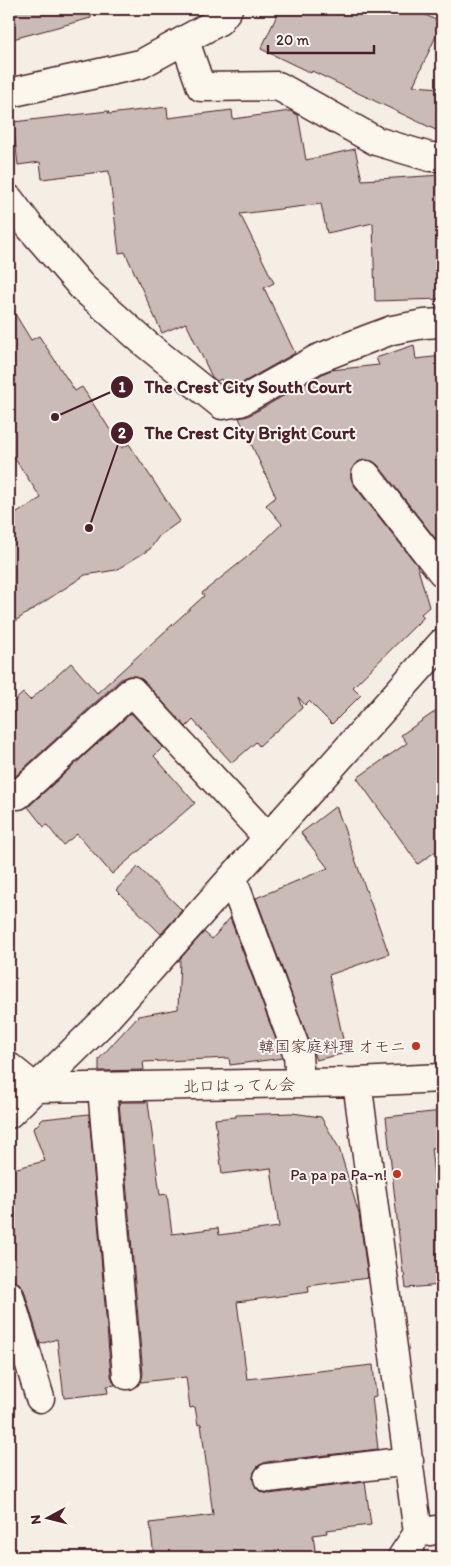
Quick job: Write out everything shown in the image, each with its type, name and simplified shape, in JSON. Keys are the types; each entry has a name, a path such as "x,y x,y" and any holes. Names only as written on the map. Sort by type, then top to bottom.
{"street":[{"path":"9,93 140,64 219,21 228,9"},
{"path":"184,41 201,87 278,86 376,141 430,157 442,157"},
{"path":"9,199 30,227 83,288 146,344 222,405 240,402 317,360 392,330 424,324 442,323"},
{"path":"366,475 442,572"},
{"path":"9,1114 103,1022 442,643"},
{"path":"18,794 132,691 268,838"},
{"path":"232,878 298,1055 300,1083"},
{"path":"9,1067 35,1088"},
{"name":"北口はってん会","path":"35,1088 357,1082 442,1078"},
{"path":"357,1082 409,1461 430,1531 402,1557"},
{"path":"102,1088 127,1375"},
{"path":"9,1295 40,1398"},
{"path":"268,1478 409,1461"}],"building":[{"path":"9,9 90,9 91,18 9,40"},
{"path":"280,9 413,9 442,23 413,86 442,88 442,133 312,71 311,73 261,49"},
{"path":"167,107 168,118 232,110 233,119 290,111 298,115 306,160 355,149 362,180 442,175 442,299 375,301 373,223 327,233 321,204 240,214 274,283 264,288 295,353 235,387 226,388 221,379 217,381 212,377 186,323 162,333 125,252 119,253 109,171 42,179 40,162 18,165 13,122 108,111 109,114"},
{"path":"9,304 31,340 39,336 75,391 82,387 122,448 129,444 180,521 159,536 150,549 116,570 85,575 9,625 9,518 41,498 9,450"},
{"path":"414,345 416,359 442,356 442,547 378,465 372,461 364,460 356,463 351,470 353,484 417,565 429,607 421,614 424,617 353,687 361,695 332,724 309,701 305,705 298,697 302,708 259,746 256,742 232,763 193,720 186,727 143,680 136,676 128,676 121,679 9,782 9,706 23,693 30,700 71,663 97,693 204,596 202,593 247,557 282,524 266,505 276,497 239,418 248,416 331,370 379,365 376,358"},
{"path":"442,707 442,847 418,864 357,778 407,743 401,735"},
{"path":"131,713 163,747 154,756 195,803 112,874 77,834 63,845 47,825 44,827 28,807"},
{"path":"336,806 389,954 329,975 346,1053 316,1060 256,898 328,868 301,833"},
{"path":"138,867 182,910 161,934 116,890"},
{"path":"230,918 283,1058 230,1065 229,1058 143,1062 144,1070 99,1071 99,1059 138,1016 178,1009 180,959 204,932 212,939"},
{"path":"119,1102 148,1102 160,1195 167,1194 172,1234 218,1228 219,1235 279,1227 271,1168 222,1174 215,1119 236,1117 236,1115 292,1113 321,1117 339,1148 359,1214 368,1278 308,1286 309,1292 237,1302 247,1379 373,1365 376,1396 372,1397 378,1449 266,1462 258,1466 254,1472 253,1480 256,1488 261,1492 269,1494 365,1482 371,1525 326,1530 327,1533 313,1535 316,1557 154,1557 150,1523 213,1515 201,1424 198,1425 195,1407 190,1408 186,1377 141,1382 143,1374"},
{"path":"442,1111 442,1147 431,1148 442,1247 442,1285 406,1288 386,1117"},
{"path":"89,1114 111,1376 115,1385 107,1386 108,1393 64,1398 57,1339 40,1344 24,1290 19,1283 9,1280 9,1170 45,1161 33,1129 43,1119"}],"place":[{"name":"The Crest City South Court","path":"55,417"},
{"name":"The Crest City Bright Court","path":"89,528"},
{"name":"韓国家庭料理 オモニ","path":"416,1046"},
{"name":"Pa pa pa Pa-n!","path":"397,1174"}]}
